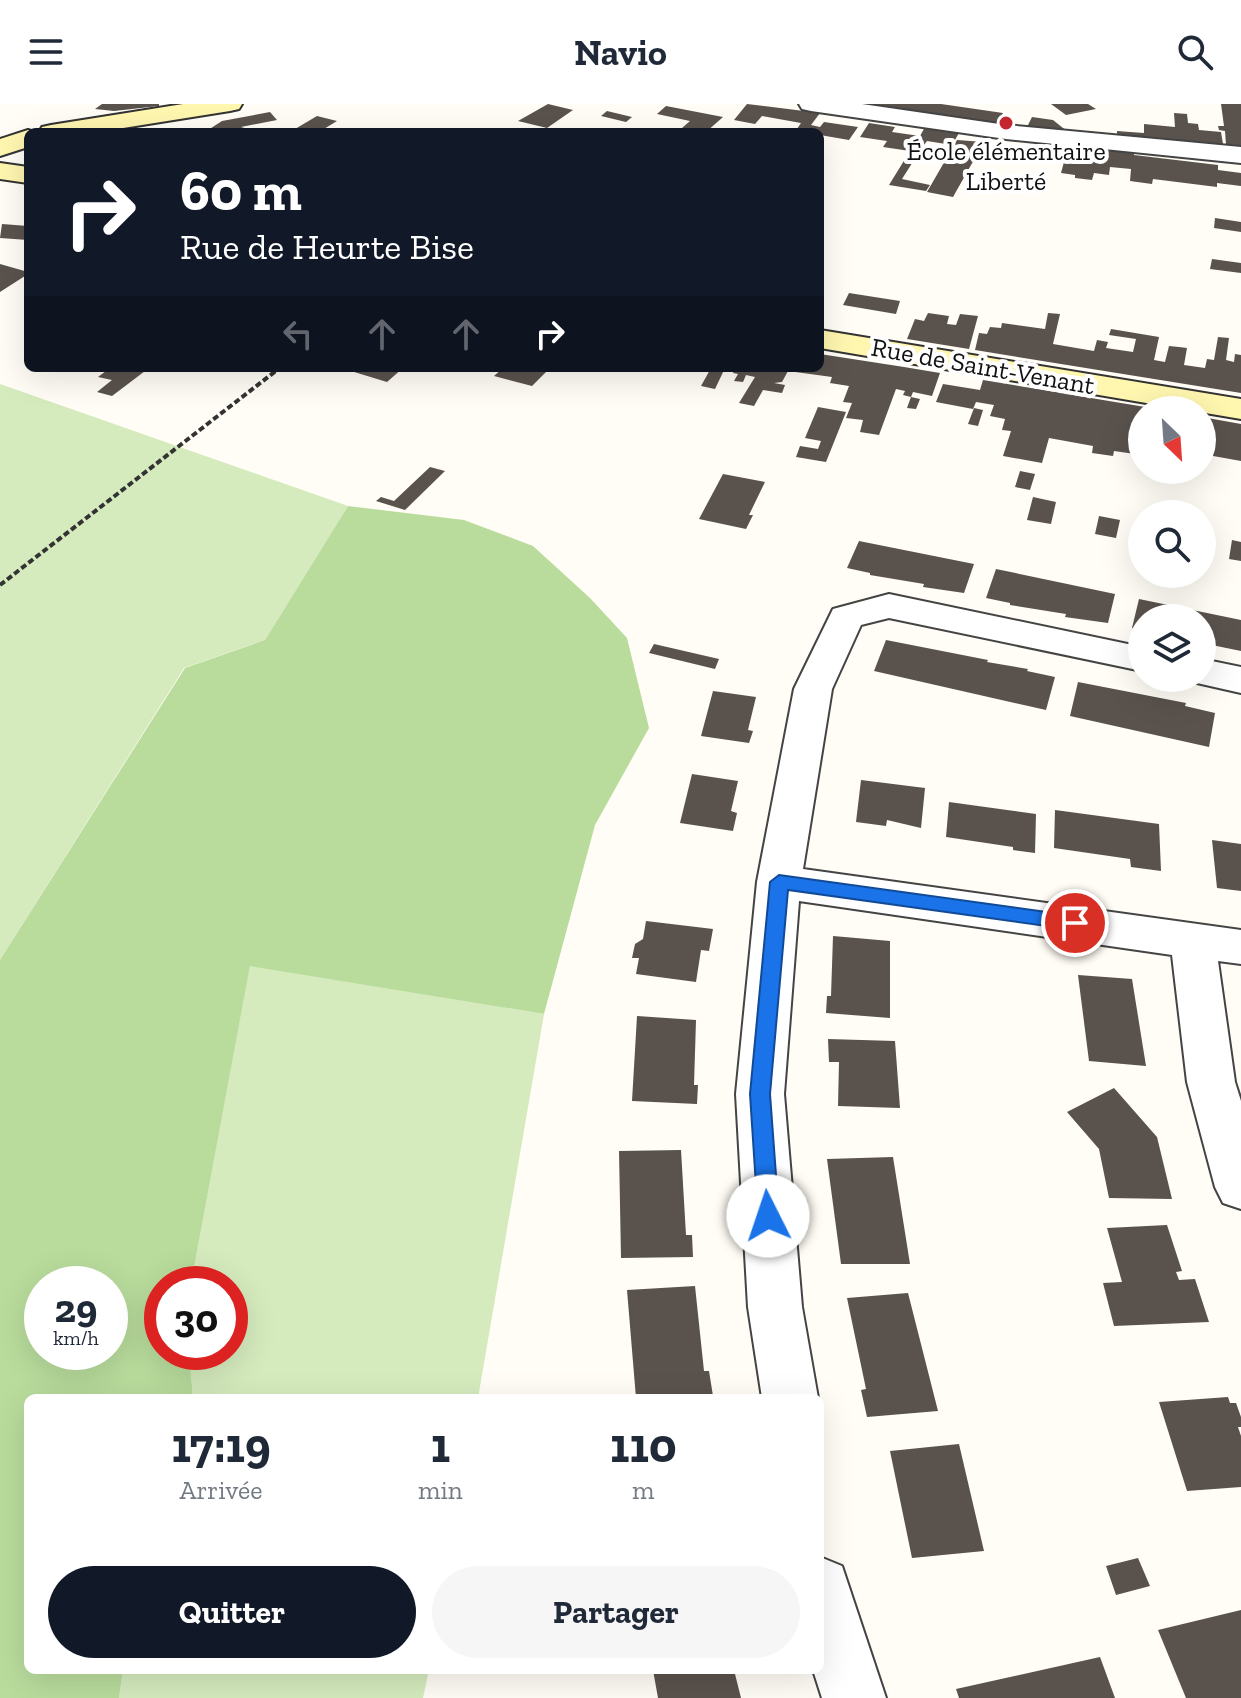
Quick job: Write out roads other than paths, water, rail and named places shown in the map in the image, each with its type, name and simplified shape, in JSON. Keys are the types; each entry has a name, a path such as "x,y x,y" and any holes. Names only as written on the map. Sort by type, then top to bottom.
{"main road":[{"path":"90,128 230,104"},
{"path":"0,137 24,136"},
{"path":"0,148 24,138"},
{"path":"0,171 24,174"},
{"path":"0,184 24,182"},
{"name":"Rue de Saint-Venant","path":"824,340 1241,409"}],"street":[{"path":"811,104 1006,132 1241,155"},
{"path":"789,1394 775,1307 760,1094 779,882 800,760 813,689 846,617 889,606 1128,656"},
{"path":"1216,675 1241,680"},
{"path":"779,882 1241,947"},
{"path":"1193,940 1211,1082 1241,1187"},
{"path":"824,1610 854,1698"}],"place":[{"name":"École élémentaire Liberté","path":"1006,123"}]}
